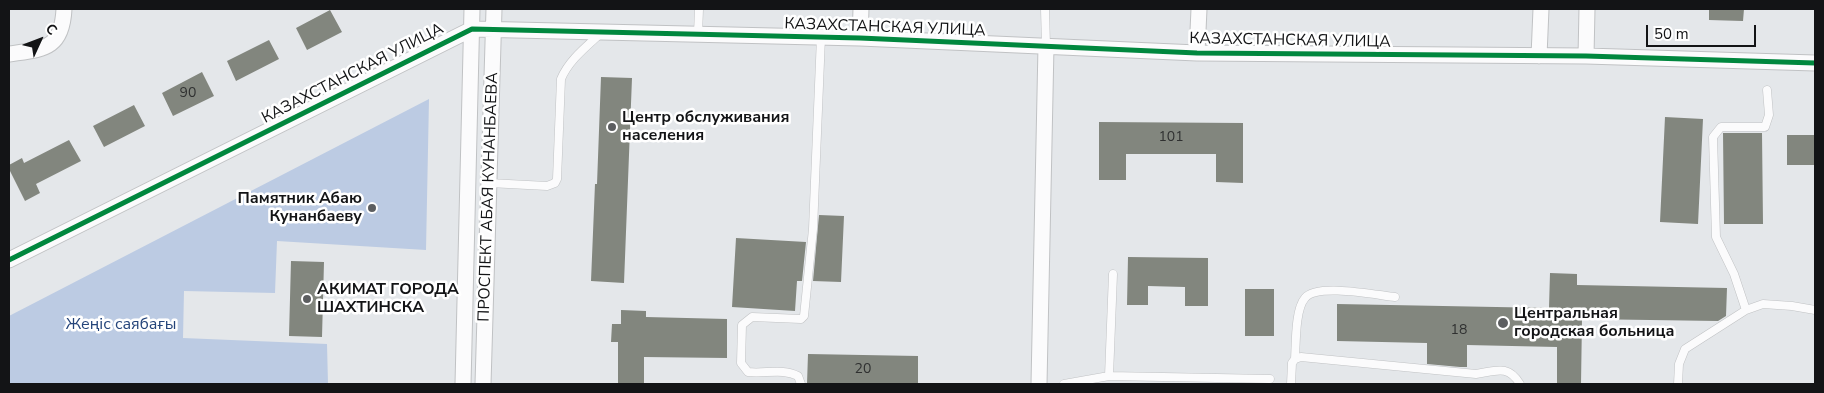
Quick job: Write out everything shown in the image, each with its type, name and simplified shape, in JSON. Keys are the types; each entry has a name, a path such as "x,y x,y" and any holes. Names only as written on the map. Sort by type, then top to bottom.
{"street":[{"path":"9,54 40,50 56,40 64,21 64,9"},
{"name":"ПРОСПЕКТ АБАЯ КУНАНБАЕВА","path":"463,384 472,9"},
{"name":"ПРОСПЕКТ АБАЯ КУНАНБАЕВА","path":"483,384 494,9"},
{"path":"860,38 861,9"},
{"path":"1197,53 1199,9"},
{"path":"1539,56 1541,9"},
{"path":"1586,56 1587,9"},
{"name":"КАЗАХСТАНСКАЯ УЛИЦА","path":"9,260 472,28 860,38 1197,53 1586,56 1815,63"},
{"path":"1038,384 1046,46"}],"lane":[{"path":"698,34 699,9"},
{"path":"1045,9 1046,46"},
{"path":"489,184 546,186 555,184 557,179 561,79 573,60 601,32"},
{"path":"801,384 798,376 789,371 760,374 748,372 741,363 742,325 752,317 801,319 804,316 813,229 821,37"},
{"path":"1746,310 1734,274 1716,237 1712,137 1721,127 1765,127 1769,115 1767,90"},
{"path":"1109,376 1113,274"},
{"path":"1291,384 1299,315 1304,299 1312,292 1334,291 1395,297"},
{"path":"1678,384 1679,364 1685,349 1746,310 1763,304 1815,310"},
{"path":"1295,359 1301,357 1476,374 1504,369 1515,375 1520,384"},
{"path":"1064,384 1109,376 1270,379"}],"green space":[{"name":"Жеңіс саябағы","path":"429,99 426,250 277,241 275,293 184,291 183,338 327,344 328,384 9,384 9,316"}],"building":[{"path":"1709,9 1744,9 1743,21 1709,20"},
{"path":"330,10 342,32 307,50 296,28"},
{"path":"269,40 279,59 236,81 227,61"},
{"path":"202,72 214,96 173,116 162,93"},
{"path":"601,77 632,78 624,283 591,281"},
{"path":"134,105 145,126 104,147 93,126"},
{"path":"1665,117 1703,119 1698,224 1660,222"},
{"path":"1099,122 1243,123 1243,183 1216,182 1216,154 1126,154 1126,180 1099,180"},
{"path":"1723,133 1762,133 1763,224 1724,224"},
{"path":"1787,135 1815,135 1815,165 1787,165"},
{"path":"69,140 81,161 36,184 40,193 25,201 9,169 9,165 22,158 24,163"},
{"path":"819,215 844,216 841,282 813,281"},
{"path":"736,238 806,242 802,281 797,281 795,311 732,307"},
{"path":"1128,257 1208,258 1208,306 1185,306 1185,287 1148,286 1148,305 1127,305"},
{"name":"АКИМАТ ГОРОДА ШАХТИНСКА","path":"291,261 324,262 322,337 289,336"},
{"path":"1550,273 1577,274 1577,285 1727,288 1726,316 1718,321 1582,319 1581,384 1557,384 1557,347 1467,345 1467,367 1460,367 1427,364 1427,343 1337,341 1337,304 1549,308"},
{"path":"1245,289 1274,289 1274,336 1245,336"},
{"path":"621,310 646,311 646,317 727,319 727,358 644,357 644,384 618,384 618,342 611,342 612,324 621,324"},
{"path":"808,354 918,356 918,384 807,384"}],"cycle path":[{"path":"9,260 472,29 860,38 1197,53 1586,56 1815,63"}],"place":[{"name":"Центр обслуживания населения","path":"612,127"},
{"name":"Памятник Абаю Кунанбаеву","path":"372,208"},
{"name":"АКИМАТ ГОРОДА ШАХТИНСКА","path":"307,299"},
{"name":"Центральная городская больница","path":"1503,323"}]}
